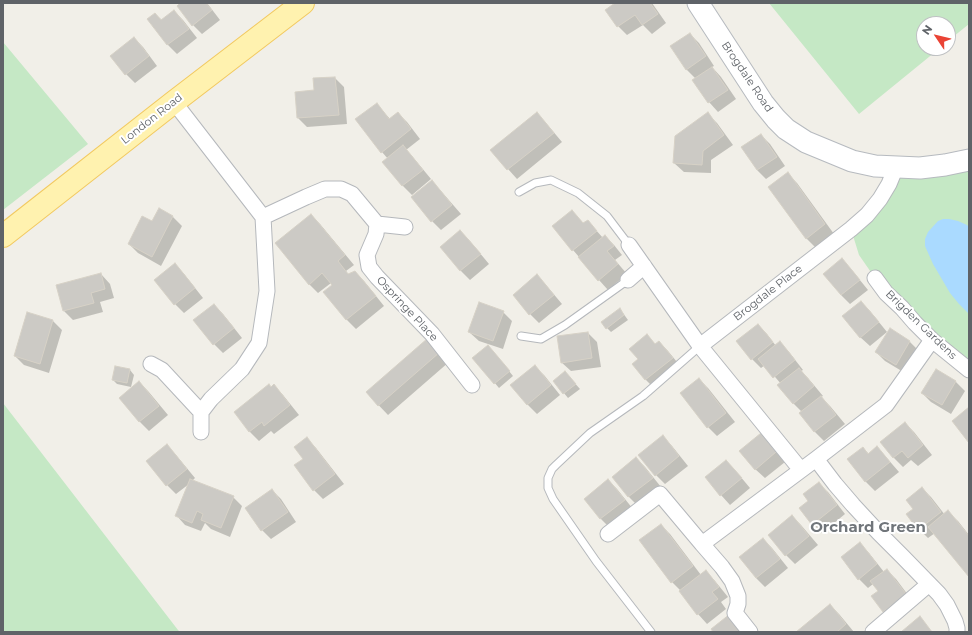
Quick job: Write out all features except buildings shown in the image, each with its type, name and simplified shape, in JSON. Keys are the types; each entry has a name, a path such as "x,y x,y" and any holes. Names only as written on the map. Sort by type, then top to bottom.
{"main road":[{"name":"London Road","path":"3,236 303,3"}],"street":[{"name":"Brogdale Road","path":"698,3 763,103 786,129 806,142 852,161 875,166 926,167 969,160"},
{"path":"174,102 263,217 267,291 259,343 242,369 211,399 201,412 201,432"},
{"name":"Brogdale Place","path":"700,346 867,215 880,199 889,184 896,167"},
{"path":"263,217 324,189 341,189 352,194 377,224 405,227"},
{"name":"Ospringe Place","path":"377,224 376,234 367,255 369,267 432,334 472,386"},
{"path":"629,245 700,346 801,470"},
{"path":"628,280 644,266"},
{"name":"Brigden Gardens","path":"875,278 886,293 932,340 969,370"},
{"path":"702,544 886,405 932,340"},
{"path":"151,364 162,370 201,412"},
{"path":"816,459 835,484 863,516 903,556 947,605 955,621 957,632"},
{"path":"608,534 660,494 722,567 734,584 738,596 738,604 735,613 750,632"},
{"path":"873,632 929,584"}],"lane":[{"path":"519,192 535,183 551,180 578,193 607,216 629,245"},
{"path":"521,336 541,339 565,325 628,280"},
{"path":"648,631 596,561 553,499 548,488 548,478 556,464 590,433 643,396 700,346"}],"green space":[{"path":"769,3 969,3 969,24 956,35 956,16 916,16 916,56 930,56 859,114"},
{"path":"3,42 88,144 3,210"},
{"path":"969,160 969,370 875,278 859,255 851,229 896,167"},
{"path":"3,403 178,630 180,632 3,632"}],"water":[{"path":"943,219 958,221 969,227 969,314 950,293 933,264 925,246 925,239 928,232 938,221"}],"district":[{"name":"Orchard Green","path":"868,528"}]}
